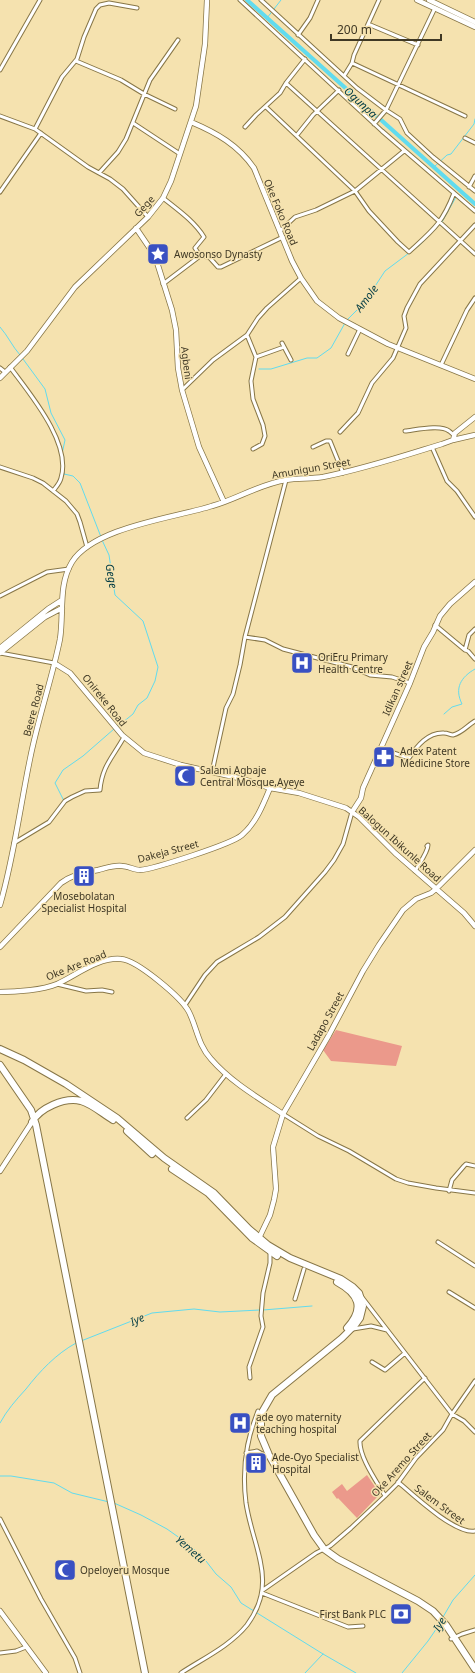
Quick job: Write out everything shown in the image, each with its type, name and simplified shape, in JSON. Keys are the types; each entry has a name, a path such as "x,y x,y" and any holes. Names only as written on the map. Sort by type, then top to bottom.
{"highway":[{"path":"0,1049 24,1060 66,1084 111,1116 160,1160 222,1200 259,1238 290,1258 341,1279 359,1293 363,1306 362,1312 360,1318 350,1331 270,1392 262,1402 258,1411 256,1428 258,1437 266,1456 313,1541 338,1563 426,1609 436,1618 474,1665"},
{"path":"0,1065 27,1104 33,1120 143,1673"},
{"path":"0,1071 33,1120"},
{"path":"33,1120 48,1107 72,1100 86,1103 111,1116"},
{"path":"205,1188 252,1238 270,1252 304,1269 332,1279 343,1285 354,1294 358,1305 355,1317 346,1329 272,1395 263,1408 260,1427 261,1436 269,1455 322,1550"},
{"path":"452,1638 474,1673"}],"main road":[{"name":"Gege","path":"0,378 27,351 76,287 148,217 163,198 171,181 191,122 200,85 205,44 207,0"},
{"path":"418,0 437,4 475,27"},
{"path":"429,0 475,22"},
{"name":"Oke Foko Road","path":"191,122 227,140 248,160 254,168 292,262 317,301 346,321 398,348 475,379"},
{"name":"Agbeni","path":"136,228 155,256 176,330 178,368 182,390 199,447 224,502"},
{"path":"453,437 465,423 475,417"},
{"name":"Amunigun Street","path":"106,536 124,529 179,516 286,480 343,473 432,448 453,437 475,435"},
{"name":"Beere Road","path":"0,905 14,843 35,734 60,637 65,578 73,561 87,547 106,536"},
{"name":"Idikan street","path":"352,812 362,794 363,788 410,683 424,647 440,616 450,604 475,582"},
{"path":"0,648 48,609 62,600"},
{"path":"0,653 45,617 62,608"},
{"name":"Onireke Road","path":"54,663 78,680 123,736"},
{"name":"Balogun Ibikunle Road","path":"123,736 144,753 149,755 181,765 243,779 270,788 299,793 346,808 358,817 415,871 464,913 475,926"},
{"name":"Dakeja Street","path":"0,947 61,883 68,878 84,872 117,866 142,870 190,856 233,841 240,837 256,818 270,788"},
{"name":"Ladapo Street","path":"259,1238 270,1215 275,1194 276,1177 273,1147 283,1114 363,971 403,910 416,899 436,889 475,850"},
{"name":"Oke Are Road","path":"0,992 56,984 90,967 111,960 123,959 138,965 151,974 185,1005 205,1052 226,1074 239,1085 283,1114"},
{"path":"0,1171 33,1120"},
{"path":"0,1611 46,1673"}],"street":[{"path":"0,70 40,0"},
{"path":"101,0 104,3"},
{"path":"240,0 404,151 475,211"},
{"path":"261,0 344,76 385,111 400,119 408,133 433,157 475,192"},
{"path":"298,35 310,18 318,0"},
{"path":"344,76 352,63 354,55 379,0"},
{"path":"35,129 62,77 76,61 96,9 104,3 137,8"},
{"path":"375,123 385,111 437,4"},
{"path":"368,24 418,45"},
{"path":"99,173 118,152 133,123 155,71 178,40"},
{"path":"245,128 256,115 280,93 286,83 305,60"},
{"path":"76,61 121,80 144,94 175,109"},
{"path":"352,63 465,116"},
{"path":"286,83 475,254"},
{"path":"297,135 339,90"},
{"path":"266,107 355,191 398,242 410,252 427,237 439,223 454,193"},
{"path":"0,116 41,132 88,167 110,179 148,217"},
{"path":"133,123 180,154"},
{"path":"0,192 41,132"},
{"path":"465,138 475,143"},
{"path":"280,231 295,217 316,210 355,191 404,151"},
{"path":"469,187 475,176"},
{"path":"163,198 194,224 202,233 204,237 195,248 200,256"},
{"path":"340,432 358,414 372,383 393,358 406,328 404,316 413,295 429,274 475,225"},
{"path":"163,284 200,256 209,257 218,267 221,267 283,237"},
{"path":"182,390 213,360 248,335 258,318 267,308 301,278"},
{"path":"441,365 467,310 475,298"},
{"path":"348,354 360,329"},
{"path":"248,335 256,357 251,381 253,399 263,425 265,436 262,444 253,449"},
{"path":"282,342 291,360"},
{"path":"256,357 284,347"},
{"path":"10,367 40,410 55,435 59,445 62,473 61,479 53,491"},
{"path":"0,368 5,372"},
{"path":"405,431 440,428 449,430 453,437"},
{"path":"313,447 326,441 330,441 343,473"},
{"path":"432,448 447,481 457,491 475,517"},
{"path":"0,467 33,478 53,491 71,507 80,522 87,547"},
{"path":"214,773 211,772 221,736 226,708 233,694 245,637 286,480"},
{"path":"0,596 47,572 68,569"},
{"path":"435,626 465,650 468,650 475,659"},
{"path":"465,650 469,635 475,629"},
{"path":"245,637 265,640 283,648 352,667 370,675 392,677 410,683"},
{"path":"0,653 54,663"},
{"path":"381,748 409,758 414,749 425,739 444,733 452,735 461,732 475,721"},
{"path":"14,843 48,822 66,801 72,797 85,791 100,790 100,781 108,762 116,752 123,736"},
{"path":"185,1005 205,975 217,962 259,937 285,917 325,872 344,844 352,812"},
{"path":"415,871 422,858 428,851 428,845 427,846"},
{"path":"56,984 86,992 102,990 112,992"},
{"path":"187,1118 206,1100 226,1074"},
{"path":"283,1114 318,1136 349,1151 396,1179 408,1183 449,1191 475,1193"},
{"path":"449,1191 452,1180 466,1164 475,1166"},
{"path":"438,1242 475,1266"},
{"path":"250,1378 249,1367 263,1327 261,1316 263,1293 270,1263 270,1252"},
{"path":"295,1299 304,1269"},
{"path":"449,1292 475,1308"},
{"path":"359,1293 452,1414 475,1432"},
{"path":"350,1331 366,1326 387,1330"},
{"path":"372,1362 385,1370 405,1353"},
{"path":"385,1496 364,1459 360,1441 425,1378"},
{"name":"Oke Aremo Street","path":"263,1592 351,1528 385,1496 398,1482 416,1458 443,1430 452,1414 475,1381"},
{"path":"181,1673 232,1639 246,1626 257,1610 263,1592 263,1571 253,1538 245,1494 246,1453 249,1433 258,1411"},
{"path":"246,1453 257,1451 266,1456"},
{"name":"Salem Street","path":"398,1482 456,1528 475,1531"},
{"path":"0,1519 41,1600 75,1658 80,1673"},
{"path":"263,1592 348,1626 363,1626"},
{"path":"452,1638 475,1630"},
{"path":"0,1653 16,1651 26,1647"}],"shaded area":[{"path":"336,1030 402,1046 396,1066 331,1061 323,1050"},
{"path":"367,1475 380,1494 357,1518 338,1498 337,1499 332,1492 342,1484 347,1491"}],"waterway":[{"name":"Ogunpa","path":"247,0 475,204"},
{"path":"267,18 281,0"},
{"path":"434,167 447,155 451,154 474,124 475,119"},
{"name":"Amole","path":"442,222 456,197"},
{"name":"Amole","path":"415,249 440,224"},
{"name":"Amole","path":"347,320 364,303 385,271 409,253"},
{"name":"Amole","path":"259,369 271,369 307,358 317,358 331,348 345,323"},
{"name":"Gege","path":"0,327 20,355"},
{"name":"Gege","path":"23,359 45,389 51,413 65,440 62,454"},
{"name":"Gege","path":"63,469 64,474 73,476 80,483 101,537"},
{"name":"Gege","path":"102,540 109,555 115,595 143,621 158,667 155,681 147,698 138,705 133,714 117,727"},
{"path":"444,714 452,707 462,704 459,693 460,684 463,679 475,669"},
{"name":"Gege","path":"64,801 55,783 63,770 83,756 114,729"},
{"name":"Iye","path":"263,1310 312,1306"},
{"name":"Iye","path":"81,1341 152,1313 194,1309 220,1312 260,1310"},
{"name":"Iye","path":"0,1423 12,1405 43,1369 62,1352 76,1343"},
{"name":"Yemetu","path":"0,1476 11,1476 54,1483 72,1493 109,1502"},
{"name":"Yemetu","path":"114,1503 167,1529 191,1546 216,1574 231,1587 241,1603 356,1673"},
{"name":"Iye","path":"443,1617 453,1600 475,1575"},
{"name":"Iye","path":"402,1673 428,1641 441,1622"},
{"path":"305,1673 323,1654"}],"place":[{"name":"Awosonso Dynasty","path":"158,254"},
{"name":"OriEru Primary Health Centre","path":"302,663"},
{"name":"Adex Patent Medicine Store","path":"384,757"},
{"name":"Salami Agbaje Central Mosque,Ayeye","path":"185,776"},
{"name":"Mosebolatan Specialist Hospital","path":"84,876"},
{"name":"ade oyo maternity teaching hospital","path":"240,1423"},
{"name":"Ade-Oyo Specialist Hospital","path":"256,1463"},
{"name":"Opeloyeru Mosque","path":"65,1570"},
{"name":"First Bank PLC","path":"401,1614"}]}
